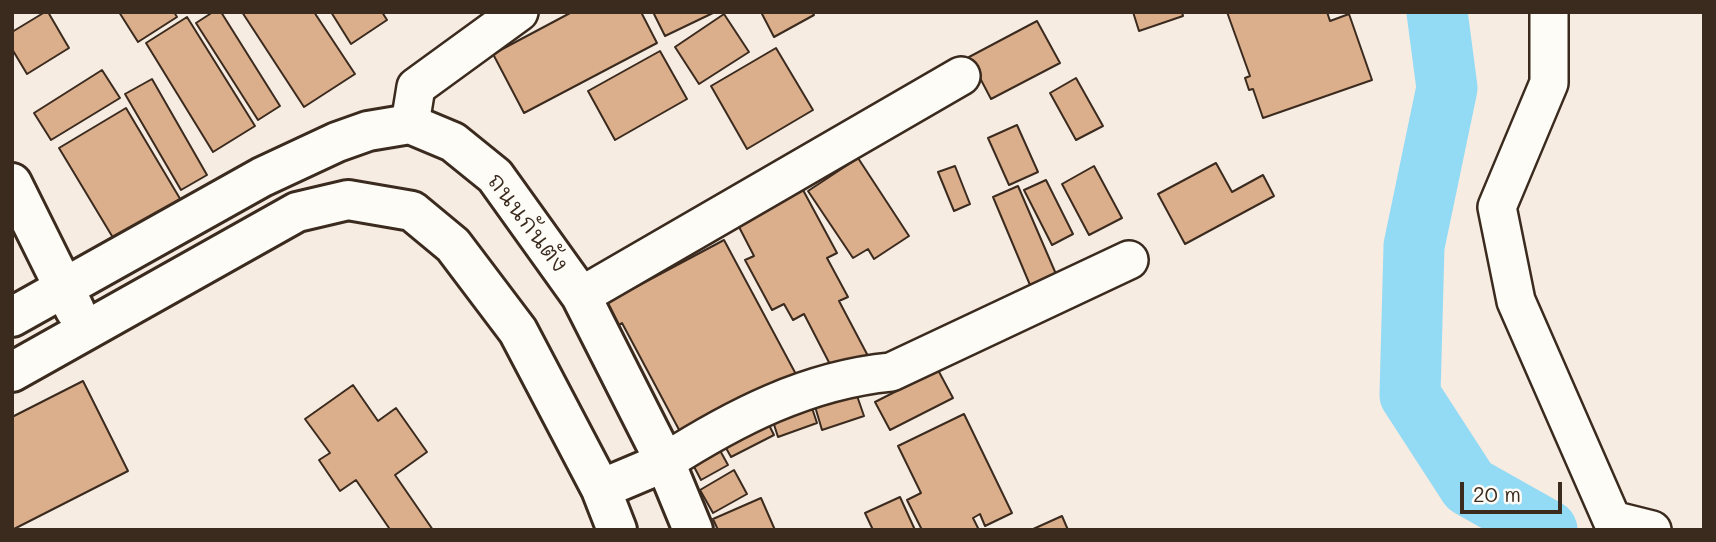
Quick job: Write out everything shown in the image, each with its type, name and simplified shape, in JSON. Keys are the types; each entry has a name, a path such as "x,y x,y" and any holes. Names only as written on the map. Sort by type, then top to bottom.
{"main road":[{"path":"12,317 262,177 337,142 369,131 410,124"},
{"name":"ถนนกันตัง","path":"410,124 453,142 495,176 581,296 664,462 693,530"},
{"path":"12,183 62,289 86,330"},
{"path":"12,328 22,367 297,212 348,200 412,211 453,245 518,331 601,489 617,530"},
{"path":"601,489 664,462"}],"street":[{"path":"410,124 416,87 519,12"},
{"path":"1549,12 1549,83 1497,207 1516,301 1612,520 1652,530"},
{"path":"581,296 961,76"},
{"path":"664,462 714,431 776,400 859,375 891,372 1129,260"}],"building":[{"path":"48,12 69,48 27,74 12,49 12,32"},
{"path":"119,12 174,12 177,17 138,42"},
{"path":"213,12 221,12 280,106 258,120 196,23"},
{"path":"242,12 314,12 355,74 304,107"},
{"path":"331,12 382,12 387,20 351,44"},
{"path":"572,12 641,12 657,43 524,113 493,54"},
{"path":"653,12 715,12 665,36"},
{"path":"761,12 812,12 814,15 774,37"},
{"path":"1133,12 1182,12 1183,16 1139,31"},
{"path":"1227,12 1327,12 1330,21 1349,14 1372,80 1263,118 1253,89 1249,90 1245,78 1250,76"},
{"path":"724,14 749,52 699,84 675,47"},
{"path":"187,17 255,126 213,152 146,43"},
{"path":"1037,21 1060,63 991,99 969,57"},
{"path":"776,48 813,110 747,149 711,86"},
{"path":"660,51 687,99 615,140 588,91"},
{"path":"102,70 120,98 51,140 34,113"},
{"path":"1076,78 1103,126 1076,140 1050,93"},
{"path":"152,79 207,175 181,190 125,94"},
{"path":"126,108 182,202 115,241 59,148"},
{"path":"1017,125 1038,172 1009,185 988,138"},
{"path":"858,158 909,236 874,259 868,249 853,258 808,191"},
{"path":"1216,163 1232,192 1263,175 1274,196 1185,244 1158,194"},
{"path":"955,166 970,204 954,211 938,172"},
{"path":"1094,166 1122,218 1089,235 1062,184"},
{"path":"1046,180 1073,234 1052,245 1024,190"},
{"path":"1018,186 1056,274 1030,285 993,197"},
{"path":"803,190 837,253 827,258 848,297 839,301 868,356 835,374 804,314 793,320 784,304 772,310 745,260 754,256 738,225"},
{"path":"724,240 798,378 684,439 622,323 614,328 602,305"},
{"path":"938,370 953,398 890,430 875,402"},
{"path":"83,381 128,471 12,530 12,417"},
{"path":"353,385 378,421 396,408 427,452 395,475 433,530 386,530 389,528 356,480 340,491 319,460 330,453 305,419"},
{"path":"855,390 864,416 822,430 814,403"},
{"path":"809,399 817,423 778,437 770,412"},
{"path":"964,414 1012,513 985,526 980,514 973,518 979,530 922,530 907,500 921,493 898,446"},
{"path":"765,417 774,435 731,457 721,439"},
{"path":"717,445 728,465 701,480 690,459"},
{"path":"734,470 747,494 713,513 700,490"},
{"path":"900,497 915,530 873,530 865,513"},
{"path":"761,498 775,530 718,530 713,519"},
{"path":"1062,516 1068,530 1031,530"}],"waterway":[{"path":"1437,12 1447,88 1414,246 1410,395 1469,486 1547,530"}]}
